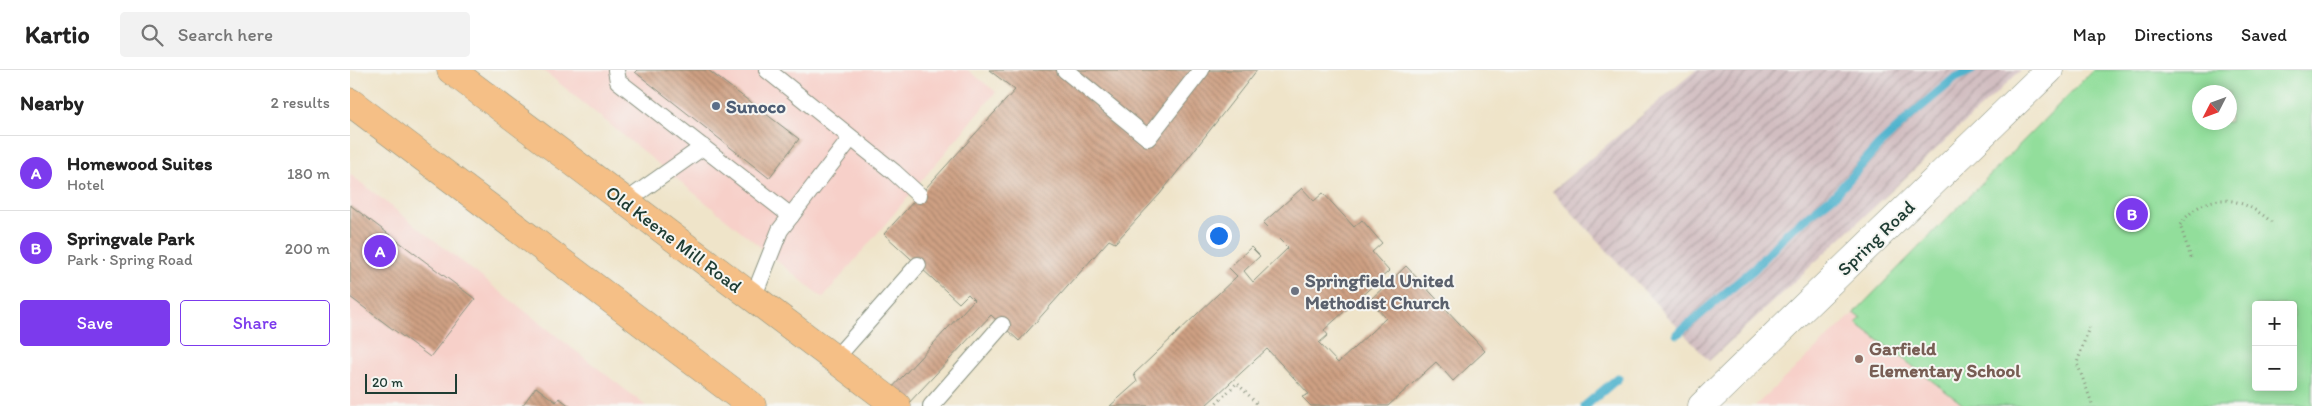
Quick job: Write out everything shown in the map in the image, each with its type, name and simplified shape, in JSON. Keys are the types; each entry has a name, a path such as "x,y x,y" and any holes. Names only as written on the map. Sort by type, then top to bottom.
{"main road":[{"name":"Old Keene Mill Road","path":"451,70 482,79 625,202 897,406"},
{"path":"350,102 752,406"},
{"path":"685,355 720,406"}],"street":[{"name":"Spring Road","path":"1702,406 2049,70"}],"lane":[{"path":"616,70 618,81 791,216"},
{"path":"767,70 919,195"},
{"path":"1065,70 1148,138 1201,70"},
{"path":"753,298 780,230 851,138"},
{"path":"625,202 703,147"},
{"path":"834,359 918,265"},
{"path":"931,406 1002,325"}],"path":[{"path":"2190,258 2180,224 2191,212 2211,201 2230,199 2241,203 2263,215 2274,224"},
{"path":"2089,327 2077,363 2093,406"},
{"path":"1213,406 1237,383 1259,406"}],"shaded area":[{"path":"543,70 968,70 996,92 823,298"},
{"path":"1696,70 2021,70 1709,361 1552,191"},
{"path":"350,174 646,406 350,406"},
{"name":"Garfield Elementary School","path":"1854,313 1975,406 1755,406"}],"green space":[{"path":"2093,70 2312,70 2312,406 1965,406 1856,323 1861,318 1854,313"}],"building":[{"name":"Sunoco","path":"637,70 708,70 799,139 769,178 635,72"},
{"path":"989,70 1257,70 1160,194 1115,243 1109,240 1019,341 991,315 906,406 875,406 974,300 968,294 959,303 884,234 1015,90"},
{"name":"Springfield United Methodist Church","path":"1302,188 1314,201 1323,193 1354,227 1362,220 1382,243 1372,252 1389,271 1324,330 1328,335 1319,343 1338,363 1386,318 1370,300 1406,266 1485,351 1453,381 1436,362 1388,406 1311,406 1302,397 1309,394 1267,349 1205,406 1110,406 1137,382 1134,374 1237,276 1229,268 1251,247 1260,256 1244,271 1253,282 1288,248 1263,223"},
{"path":"350,205 475,299 430,357 350,297"},
{"path":"536,387 556,402 559,398 570,406 522,406"}],"waterway":[{"path":"1677,334 1754,269 1788,232 1836,194 1878,146 1918,109 1955,78 1972,70"},
{"path":"1585,406 1618,378"}],"place":[{"name":"Sunoco","path":"716,106"},
{"name":"Springvale Park","path":"2132,214"},
{"name":"Homewood Suites","path":"380,251"},
{"name":"Springfield United Methodist Church","path":"1295,291"},
{"name":"Garfield Elementary School","path":"1859,359"}]}
